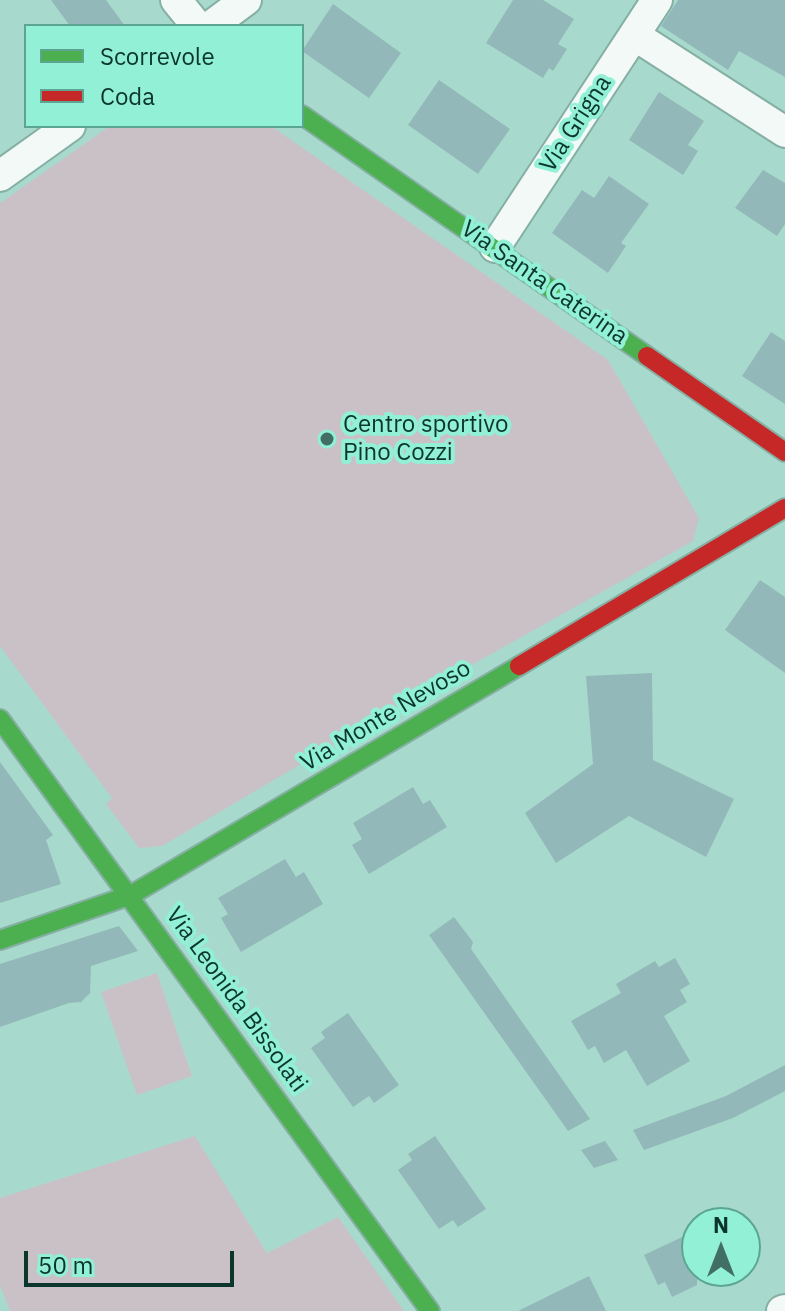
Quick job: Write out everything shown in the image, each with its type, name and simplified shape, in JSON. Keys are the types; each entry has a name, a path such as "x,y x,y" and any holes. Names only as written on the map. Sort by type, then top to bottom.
{"street":[{"path":"176,0 195,24"},
{"path":"214,24 246,0"},
{"name":"Via Grigna","path":"495,247 657,0"},
{"path":"634,35 785,132"},
{"name":"Via Santa Caterina","path":"304,116 785,452"},
{"path":"0,176 67,128"},
{"name":"Via Monte Nevoso","path":"0,940 131,895 785,508"},
{"name":"Via Leonida Bissolati","path":"0,719 131,895 430,1311"}],"shaded area":[{"name":"Centro sportivo Pino Cozzi","path":"107,128 274,128 608,360 699,518 693,541 425,691 162,846 139,848 106,804 112,798 0,646 0,203"},
{"path":"157,973 192,1076 137,1095 101,992"},
{"path":"195,1136 267,1253 338,1217 404,1311 10,1311 0,1285 0,1198"}],"building":[{"path":"51,0 106,0 124,24 69,24"},
{"path":"513,0 543,0 574,19 558,44 567,49 553,71 549,68 543,78 486,43"},
{"path":"678,0 785,0 785,77 739,51 728,70 661,26"},
{"path":"333,4 401,53 369,98 304,52"},
{"path":"439,80 510,129 478,174 408,125"},
{"path":"659,92 704,121 688,145 698,151 683,175 629,140"},
{"path":"763,170 785,183 785,224 777,236 735,208"},
{"path":"609,176 649,204 621,243 626,246 608,273 552,233 582,190 594,198"},
{"path":"771,332 785,341 785,404 742,376"},
{"path":"760,580 785,597 785,673 725,630"},
{"path":"652,673 653,760 734,799 706,857 629,816 556,863 525,813 593,764 586,676"},
{"path":"0,762 53,835 46,840 61,884 0,903"},
{"path":"413,787 423,804 430,800 447,827 369,874 352,845 362,839 353,823"},
{"path":"285,859 296,877 304,872 323,904 241,952 221,918 228,914 218,898"},
{"path":"454,917 473,942 471,949 590,1119 568,1131 429,935"},
{"path":"119,926 138,951 91,966 90,993 81,1002 69,1003 0,1027 0,964"},
{"path":"675,958 690,984 680,990 687,1002 664,1016 690,1061 647,1086 626,1050 604,1063 595,1046 588,1050 571,1021 621,993 616,984 655,961 659,967"},
{"path":"348,1013 399,1085 374,1103 369,1096 353,1107 311,1048 325,1038 321,1032"},
{"path":"785,1065 785,1091 733,1118 644,1150 633,1130 726,1096"},
{"path":"435,1136 486,1209 458,1227 453,1220 439,1229 398,1170 412,1160 408,1154"},
{"path":"605,1141 618,1160 594,1168 581,1150"},
{"path":"681,1238 681,1287 693,1287 672,1297 665,1282 658,1285 644,1255"},
{"path":"589,1276 606,1311 518,1311"}],"traffic: fast":[{"path":"304,116 647,356"},
{"path":"0,940 131,895 519,666"},
{"path":"0,719 430,1311"}],"traffic: jam":[{"path":"647,356 785,452"},
{"path":"519,666 785,508"}],"place":[{"name":"Centro sportivo Pino Cozzi","path":"327,439"}]}
